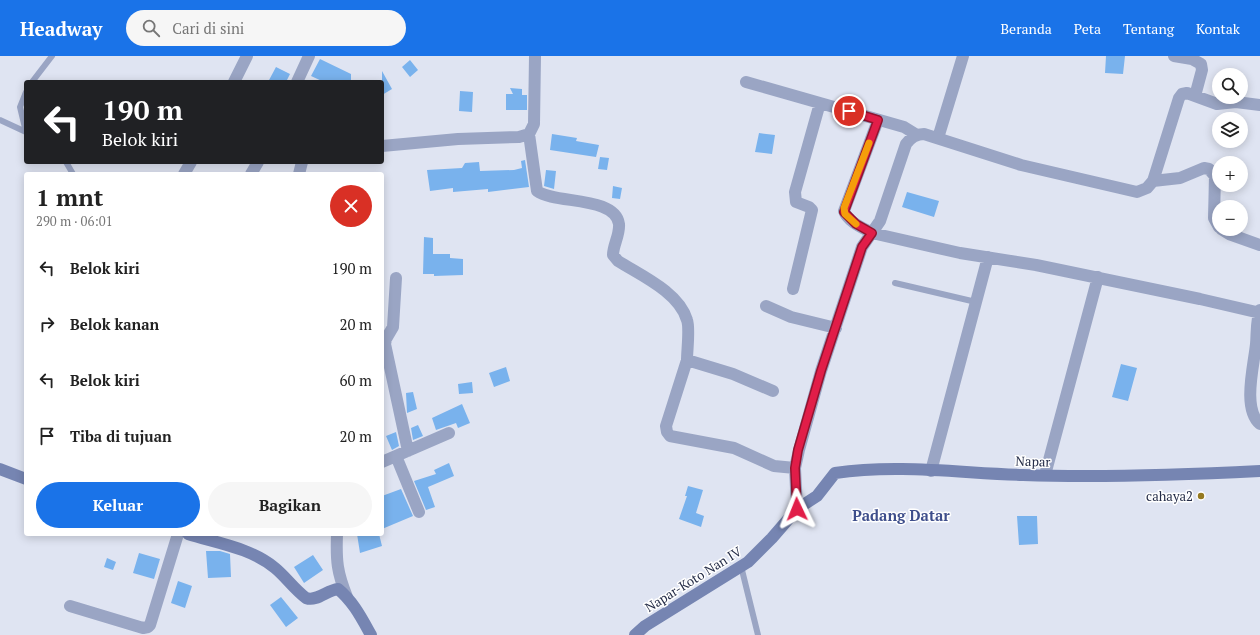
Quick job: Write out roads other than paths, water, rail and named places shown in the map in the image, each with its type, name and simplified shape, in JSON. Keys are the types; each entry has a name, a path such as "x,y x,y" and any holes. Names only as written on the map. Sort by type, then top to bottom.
{"street":[{"path":"235,80 247,56"},
{"path":"297,80 309,56"},
{"path":"535,56 534,124 529,134 537,191 550,196 605,208 613,213 619,228 613,255 618,261 666,290 678,304 687,320 687,360 666,426 667,432 670,436 734,448 781,468 795,468"},
{"path":"938,138 963,56"},
{"path":"1174,56 1192,59 1201,64 1202,70 1195,96"},
{"path":"746,82 904,127 917,135"},
{"path":"797,509 795,468 798,450 821,371 862,247 880,221 906,144 917,135 924,134 1021,165 1132,191 1141,191 1153,181 1179,98 1184,93 1217,104 1233,102 1260,105"},
{"path":"794,289 812,210 809,206 796,202 795,192 820,103"},
{"path":"878,120 844,212 856,224 872,233 960,253 1036,265 1260,312 1251,388 1252,414 1254,419 1260,424"},
{"path":"384,146 458,139 518,137 529,134"},
{"path":"1153,181 1175,179 1204,168 1209,169 1215,176 1214,200"},
{"path":"1235,236 1260,245"},
{"path":"931,471 988,258"},
{"path":"396,278 393,327 386,339 385,344 408,451"},
{"path":"1045,475 1098,278"},
{"path":"766,306 791,317 836,328"},
{"path":"687,360 733,374 773,391"},
{"path":"384,461 449,433"},
{"path":"396,456 419,512"},
{"path":"0,469 24,478"},
{"name":"Napar","path":"817,496 835,473 859,470 1123,477 1260,471"},
{"name":"Napar-Koto Nan IV","path":"635,635 644,626 742,566 761,550 797,509 817,496"},
{"path":"70,606 142,628 148,627 150,625 177,536"},
{"path":"195,536 243,550 261,559 274,567 302,595 310,599 332,590 344,594"},
{"path":"337,536 336,557 344,594 354,606 371,635"}],"lane":[{"path":"34,80 52,56"},
{"path":"24,97 20,107 24,124"},
{"path":"0,120 24,131"},
{"path":"894,283 976,302"},
{"path":"742,566 758,635"}],"place":[{"name":"cahaya2","path":"1201,496"}],"district":[{"name":"Padang Datar","path":"901,516"}]}
